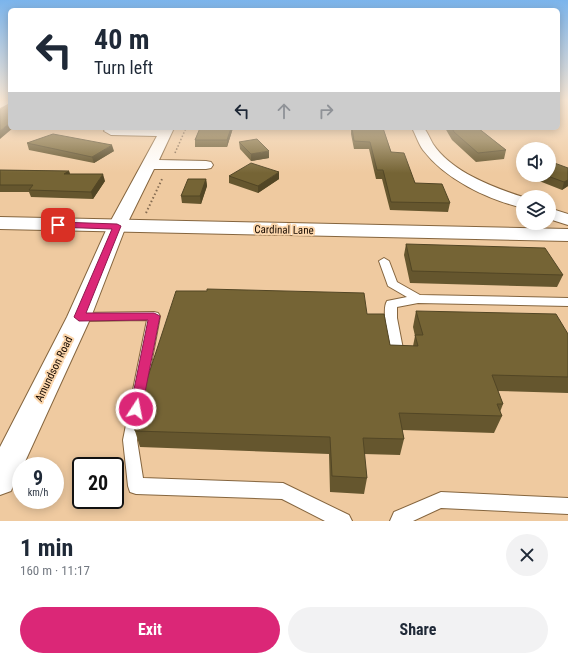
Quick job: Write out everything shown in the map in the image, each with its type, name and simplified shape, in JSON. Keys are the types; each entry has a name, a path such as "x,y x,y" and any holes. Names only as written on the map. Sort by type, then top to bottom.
{"street":[{"path":"111,131 167,130"},
{"name":"Amundson Road","path":"0,480 79,317 117,226 167,130"},
{"path":"419,130 428,146 444,163 478,186 516,200"},
{"path":"148,164 206,165"},
{"path":"556,216 568,220"},
{"name":"Cardinal Lane","path":"0,223 568,235"}],"lane":[{"path":"384,261 392,284 418,298"},
{"path":"397,349 391,318 391,304 418,298 568,302"},
{"path":"79,317 154,316 130,440 136,486 283,491 343,521"},
{"path":"399,521 400,518 441,500 568,506"}],"building":[{"path":"0,125 7,125 0,131"},
{"path":"199,130 230,130 227,140 195,140"},
{"path":"352,130 384,130 391,152 404,153 415,183 442,184 450,203 391,202 383,170 377,170 370,142 354,141"},
{"path":"453,130 481,130 506,150 478,153"},
{"path":"53,134 112,145 92,157 27,143"},
{"path":"257,139 269,151 251,154 239,142"},
{"path":"251,163 279,172 258,186 229,176"},
{"path":"556,164 568,168 568,180 564,182 556,179"},
{"path":"0,170 69,171 64,174 103,174 91,192 29,190 33,185 0,185"},
{"path":"188,179 206,179 200,196 181,196"},
{"path":"406,244 545,248 563,275 412,271"},
{"path":"207,289 364,293 367,314 384,314 390,345 418,346 415,335 423,335 416,311 556,314 568,334 568,377 492,375 503,404 497,404 502,416 399,413 404,439 363,438 367,478 332,476 330,437 135,431 134,419 176,291 207,291"}],"route":[{"path":"58,225 117,226 79,317 154,316 136,409"}]}
